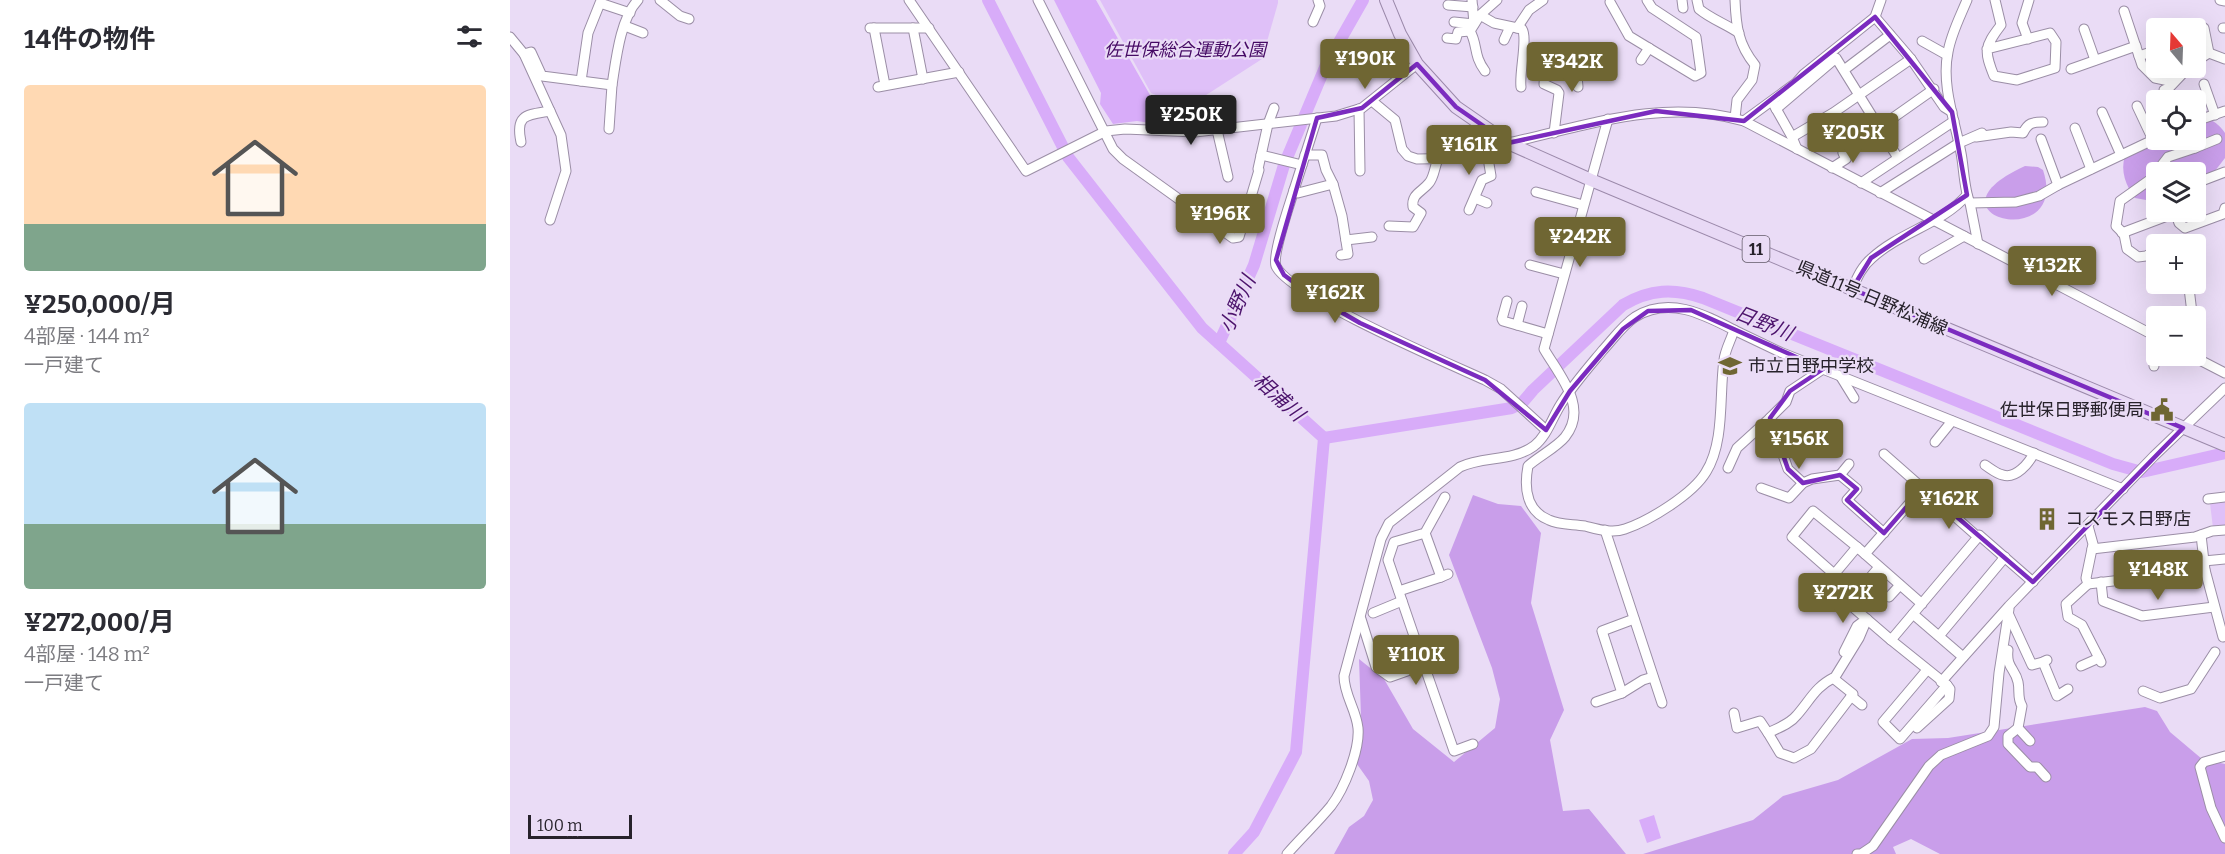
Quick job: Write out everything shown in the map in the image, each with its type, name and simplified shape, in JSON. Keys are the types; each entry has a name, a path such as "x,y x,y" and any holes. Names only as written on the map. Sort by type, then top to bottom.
{"main road":[{"name":"県道11号 日野松浦線","path":"1386,0 1400,34 1417,64 1456,107 1504,141 1591,180 2183,428"},
{"name":"11","path":"2183,428 2224,444"}],"street":[{"path":"660,0 680,16 689,19"},
{"path":"909,0 1030,169 1104,132 1125,129 1195,132 1336,116 1359,109 1372,101 1417,64"},
{"path":"1038,0 1113,149 1123,159 1233,238 1239,237 1244,225 1275,108"},
{"path":"1313,22 1320,6 1318,0"},
{"path":"1447,38 1456,39 1458,32 1474,24 1497,0"},
{"path":"1504,40 1529,10 1543,0"},
{"path":"1610,7 1629,36 1695,76 1701,73 1696,37 1652,8 1647,0"},
{"path":"1697,0 1699,9 1739,33"},
{"path":"1736,0 1736,21 1744,51 1755,65 1752,80 1737,100 1739,119"},
{"path":"1774,105 1804,74 1875,17 1881,0"},
{"path":"1966,0 1947,55 1947,81 1978,244"},
{"path":"1987,49 2050,33 2055,42 2055,68 2017,80 1994,76 1986,56 1987,49 1989,40 2001,25 1995,0"},
{"path":"2028,39 2022,23 2029,0"},
{"path":"2220,0 2225,2"},
{"path":"581,81 588,33 600,1 633,4 620,39 607,124"},
{"path":"1448,5 1473,3 1475,53 1485,71"},
{"path":"2124,11 2142,65 2155,78 2174,82"},
{"path":"1875,17 1911,59 1934,89 1944,107 1953,116"},
{"path":"1454,22 1494,23 1524,31 1521,87"},
{"path":"2129,26 2140,22"},
{"path":"1474,24 1480,33"},
{"path":"625,26 643,33"},
{"path":"928,28 872,28 882,86 959,72"},
{"path":"914,28 923,79"},
{"path":"2075,38 2085,32 2095,60"},
{"path":"1844,70 1890,35"},
{"path":"510,37 524,54 561,135 566,171 550,220"},
{"path":"2206,38 2209,53"},
{"path":"1922,41 1947,55"},
{"path":"2071,69 2136,46"},
{"path":"1641,60 1649,48"},
{"path":"524,54 531,52 543,76 612,85"},
{"path":"2209,53 2225,59"},
{"path":"2139,56 2146,54"},
{"path":"1739,119 1774,105 1836,58 1898,158"},
{"path":"1792,137 1911,59"},
{"path":"1554,132 1558,93 1557,90 1545,84 1546,62 1573,70 1577,76 1578,87"},
{"path":"2164,90 2178,78"},
{"path":"2204,84 2215,115"},
{"path":"1832,168 1846,159 1843,153 1934,89"},
{"path":"1372,101 1395,120 1399,140 1408,156 1418,159 1473,158 1485,154 1504,141 1656,111 1727,116 1739,119 2146,331"},
{"path":"1774,105 1797,149"},
{"path":"2137,106 2146,122"},
{"path":"1359,109 1360,171"},
{"path":"521,142 519,125 522,119 527,115 550,111"},
{"path":"2206,118 2225,111"},
{"path":"2102,112 2121,155"},
{"path":"1861,183 1953,116"},
{"path":"1315,118 1283,225 1275,260 1276,267 1308,293 1360,323 1501,389 1546,430"},
{"path":"1608,119 1544,350 1568,388 1575,405 1565,437 1528,466 1527,493 1532,507 1550,521 1605,530 1623,530 1648,518 1692,489 1706,473 1715,455 1724,357 1734,330"},
{"path":"1970,138 2012,132 2023,133 2027,125 2033,122 2043,122"},
{"path":"2075,128 2091,169"},
{"path":"1217,130 1228,177"},
{"path":"1880,193 1959,144 1982,133"},
{"path":"2041,139 2058,185"},
{"path":"2206,141 2217,139"},
{"path":"1852,290 1861,270 1871,258 1960,203 1969,199 2016,202 2039,196 2146,143"},
{"path":"1469,210 1482,180 1491,176 1489,164 1491,150"},
{"path":"2146,256 2138,257 2127,249 2122,233 2115,226 2120,201 2151,179 2168,157 2181,150"},
{"path":"1261,155 1303,162 1322,155 1333,184 1346,240 1348,254 1341,255"},
{"path":"1389,226 1413,227 1421,213 1413,207 1412,203 1429,184 1438,159"},
{"path":"2206,179 2225,172"},
{"path":"1486,178 1498,181"},
{"path":"1294,190 1298,193 1333,184"},
{"path":"1536,192 1583,205"},
{"path":"1474,198 1487,203"},
{"path":"2206,220 2223,214 2225,208"},
{"path":"2122,233 2150,222"},
{"path":"2179,222 2185,228 2201,222"},
{"path":"1924,259 1964,236"},
{"path":"1346,240 1372,237"},
{"path":"1530,266 1564,274"},
{"path":"1508,301 1503,321 1548,334"},
{"path":"1517,325 1522,306"},
{"path":"1287,854 1332,804 1347,777 1356,749 1358,732 1356,714 1344,687 1344,676 1381,539 1389,523 1460,467 1468,463 1520,453 1538,443 1543,438 1568,388 1634,318 1648,311 1663,308 1691,310 1822,369 2034,453 2126,486"},
{"path":"2206,363 2225,373"},
{"path":"1728,468 1737,448 1786,402 1790,391 1822,369"},
{"path":"1841,376 1854,398"},
{"path":"1927,670 1883,722 1900,739 1963,657 2154,456 2225,388"},
{"path":"1770,418 1788,469 1803,483"},
{"path":"1935,442 1952,421"},
{"path":"1987,469 2008,476 2028,464 2034,453"},
{"path":"1884,454 2033,582"},
{"path":"1761,488 1789,498 1803,483 1812,479 1839,475 1849,464"},
{"path":"1839,475 1857,489 1847,500 1884,533"},
{"path":"1865,554 1923,488"},
{"path":"1445,497 1425,533 1394,542 1388,560 1454,751 1473,744"},
{"path":"2208,499 2225,497"},
{"path":"1834,574 1792,537 1813,511 1922,604"},
{"path":"2088,526 2093,544 2086,578 2088,584"},
{"path":"1605,530 1662,703"},
{"path":"2092,549 2225,530"},
{"path":"1399,591 1444,576 1425,533"},
{"path":"2149,691 2160,698 2191,689 2224,636 2214,607 2201,535"},
{"path":"1892,640 1978,537"},
{"path":"1857,547 1826,584 1944,683"},
{"path":"1938,636 2005,557"},
{"path":"2080,666 2100,660 2082,625 2072,621 2066,611 2066,604 2088,584 2205,565 2225,559"},
{"path":"1869,579 1879,567"},
{"path":"2101,582 2103,601 2142,616 2214,607"},
{"path":"1889,597 1900,585"},
{"path":"1373,613 1402,602"},
{"path":"1857,854 1862,854 1873,846 1929,766 1941,754 1988,736 1994,727 2009,610"},
{"path":"2009,610 2032,665 2046,660 2057,696 2068,689"},
{"path":"1913,614 1963,657"},
{"path":"1360,619 1376,668 1389,677 1424,665"},
{"path":"1622,693 1602,631 1634,619"},
{"path":"1844,652 1857,626 1866,619"},
{"path":"1768,733 1796,717 1817,688 1833,678 1845,663 1859,638 1866,619"},
{"path":"2003,644 2008,648 2007,660 2018,681 2018,701 2022,706 2018,728"},
{"path":"2215,652 2215,664"},
{"path":"1596,702 1622,693 1643,680 1653,677"},
{"path":"1734,713 1737,728 1760,721 1780,753 1794,758 1800,756 1811,749 1853,694 1833,678"},
{"path":"1851,696 1862,705"},
{"path":"2018,728 2008,731 2008,744 2030,767 2037,767 2046,777"},
{"path":"2018,728 2030,741"},
{"path":"2225,756 2204,762 2200,767 2211,808 2225,838"}],"highlighted area":[{"path":"1875,17 1952,112 1967,195 1871,258 1852,289 2183,428 2033,582 1923,488 1884,533 1847,500 1857,489 1840,475 1803,483 1788,469 1770,418 1790,391 1823,369 1691,310 1648,311 1623,329 1570,391 1546,430 1485,380 1360,323 1308,293 1284,275 1276,260 1317,118 1362,108 1417,64 1456,107 1508,143 1656,111 1744,121"}],"green space":[{"name":"佐世保総合運動公園","path":"1100,0 1278,0 1278,3 1262,59 1186,108 1151,93"},
{"path":"2225,502 2225,527 2213,528 2210,503"}],"shaded area":[{"path":"1054,0 1096,0 1150,95 1192,113 1193,129 1137,121 1113,124 1100,104 1101,93"},
{"path":"2206,118 2225,133 2225,158 2206,183 2206,162 2146,162 2146,200 2135,198 2129,188 2123,167 2125,156 2146,146 2146,150 2206,150"},
{"path":"2025,166 2038,167 2043,170 2046,196 2037,212 2021,219 2003,218 1990,211 1985,200 1995,184"},
{"path":"1473,495 1498,504 1521,506 1541,533 1531,603 1564,710 1550,740 1563,811 1589,809 1626,854 1334,854 1349,827 1364,816 1373,800 1369,781 1352,757 1362,746 1359,659 1384,679 1413,729 1454,762 1495,728 1500,699 1492,668 1449,555"},
{"path":"2145,707 2157,711 2170,732 2202,759 2225,764 2225,854 1940,854 1911,839 1893,847 1896,854 1643,854 1753,820 1783,796 1838,780 1912,739 1948,738"},
{"path":"1654,815 1661,838 1647,843 1639,820"}],"waterway":[{"name":"相浦川","path":"988,0 1068,157 1202,328 1324,438 1296,752 1254,832 1234,854"},
{"name":"小野川","path":"1219,343 1254,265 1284,165 1326,65 1363,0"},
{"name":"日野川","path":"1324,438 1512,408 1522,403 1623,305 1653,293 1672,292 1703,298 2113,464 2142,472 2225,453"}],"place":[{"name":"市立日野中学校","path":"1730,366"},
{"name":"佐世保日野郵便局","path":"2162,410"},
{"name":"コスモス日野店","path":"2047,519"}]}
